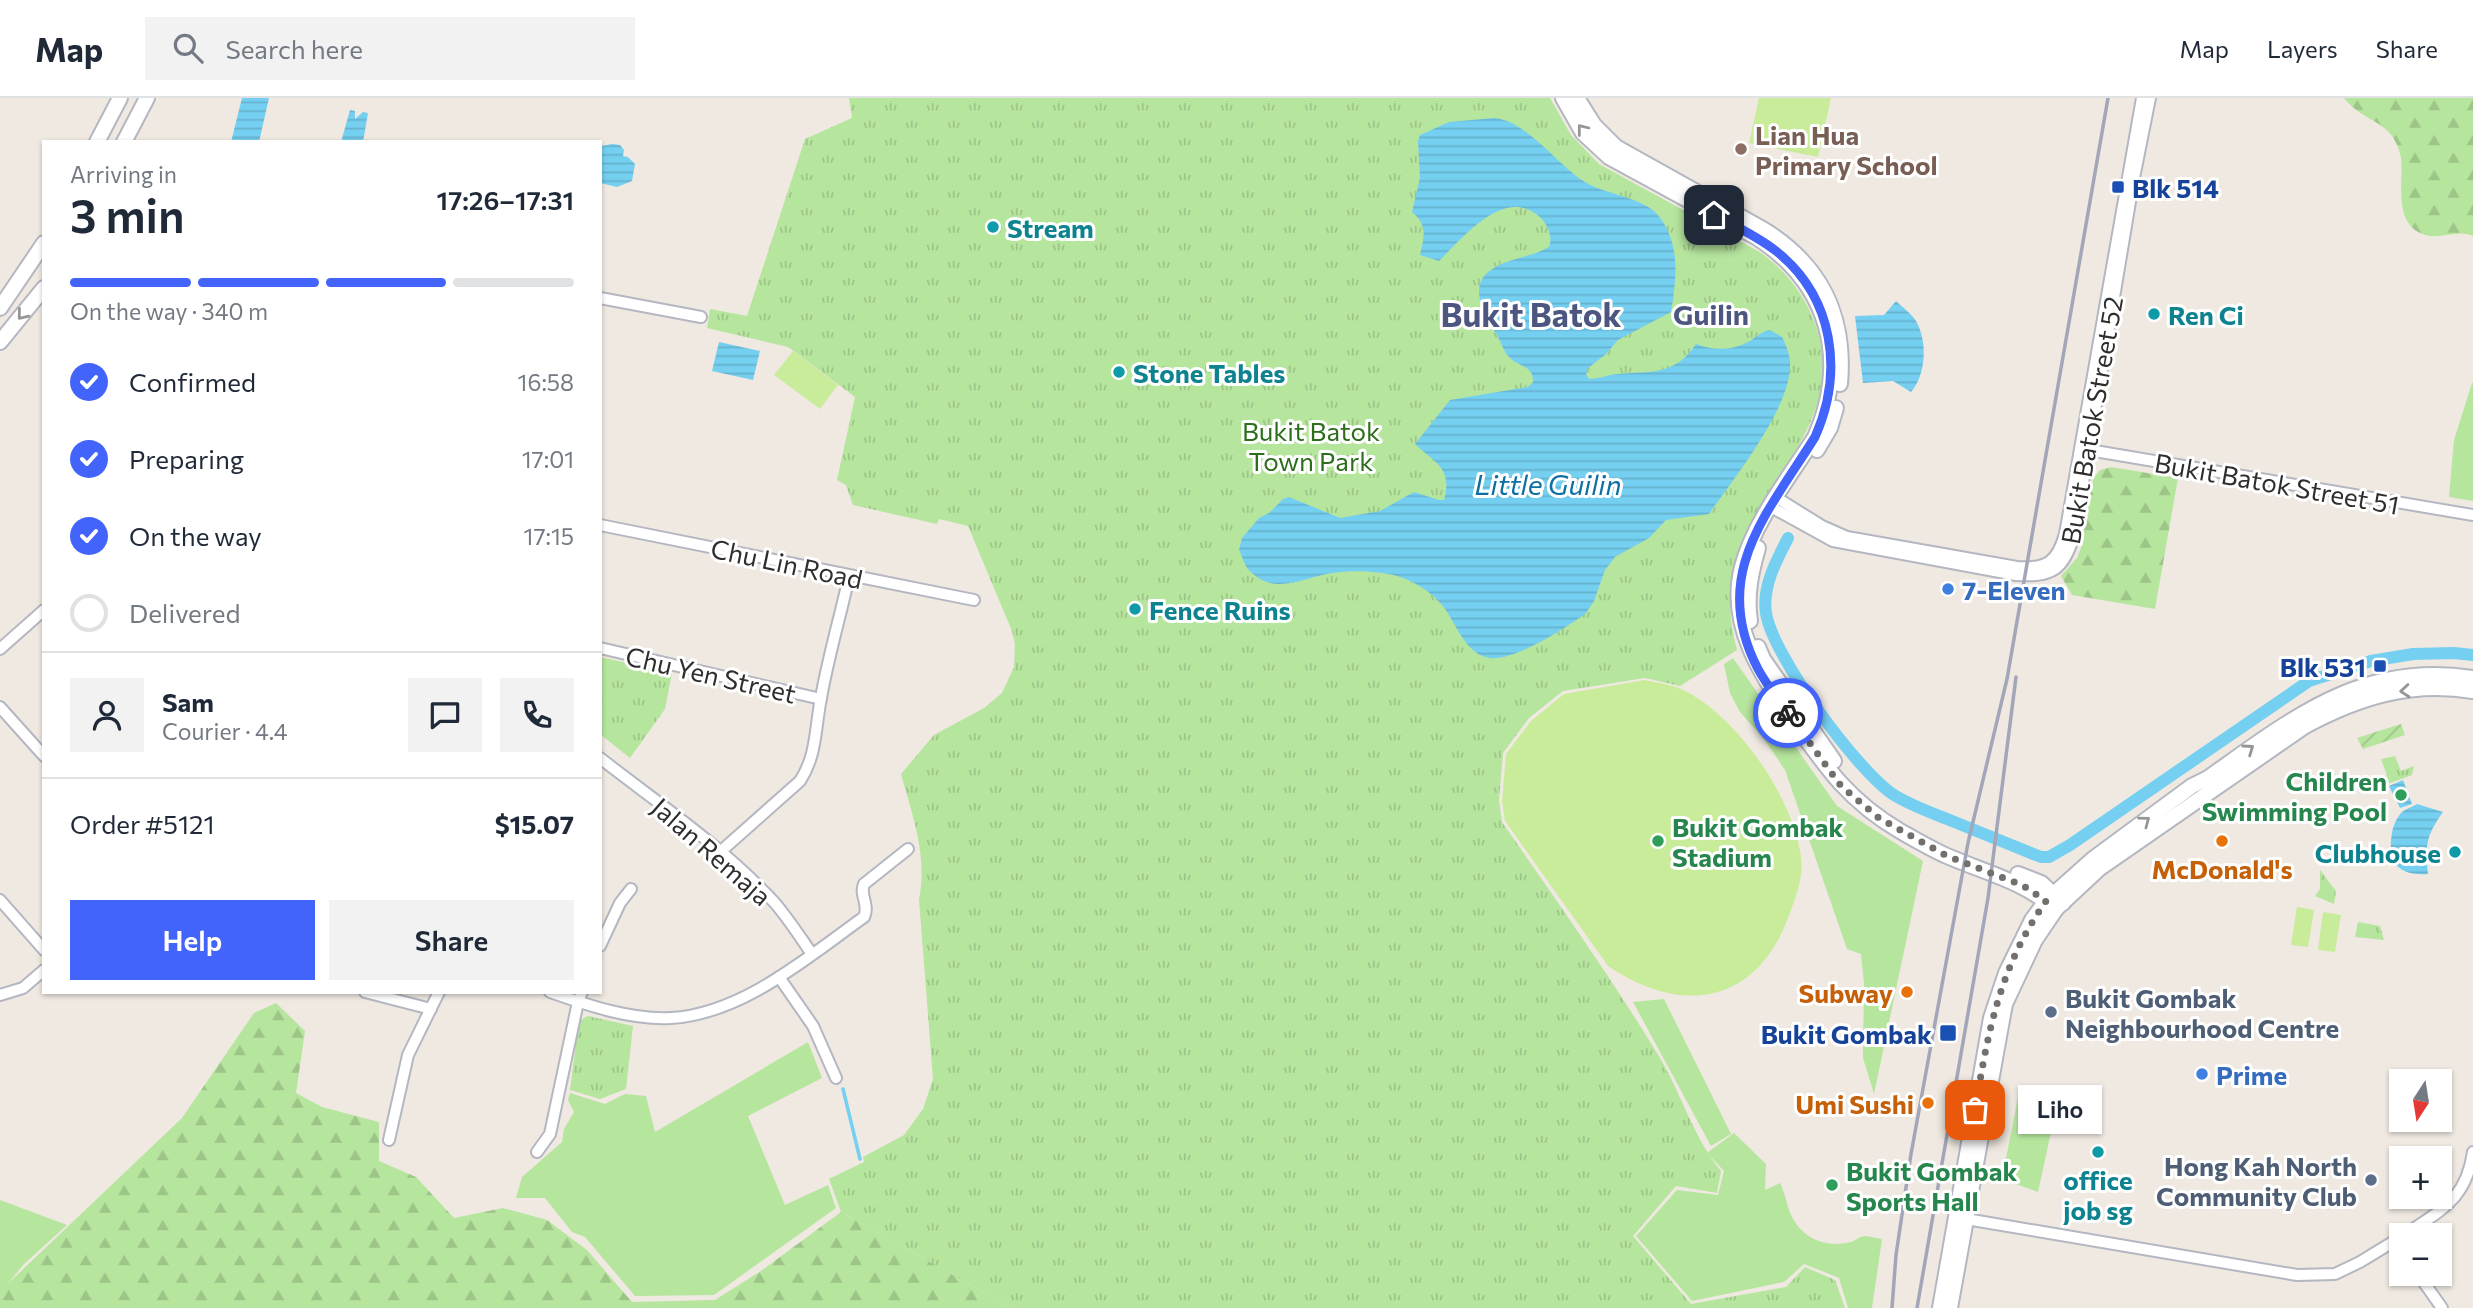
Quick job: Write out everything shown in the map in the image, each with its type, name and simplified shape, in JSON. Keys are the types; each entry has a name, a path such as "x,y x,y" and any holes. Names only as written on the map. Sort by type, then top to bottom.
{"street":[{"path":"98,140 120,98"},
{"path":"125,140 147,98"},
{"path":"1563,98 1583,133 1609,157 1766,244 1794,268 1814,297 1831,343 1832,375 1828,403 1815,437 1778,505"},
{"path":"1577,98 1601,133 1625,153 1782,241 1808,266 1829,300 1838,325 1842,353 1836,407 1824,440 1750,544 1742,568 1738,602 1742,627 1754,660 1781,704 1833,776 1860,804 1947,856 2022,885 2055,902"},
{"name":"Bukit Batok Street 52","path":"2085,450 2126,177 2142,98"},
{"name":"Bukit Batok Street 52","path":"1778,505 1847,537 2017,567 2043,566 2054,559 2061,548 2085,450 2150,98"},
{"path":"0,307 39,263"},
{"path":"0,342 42,290"},
{"path":"602,298 701,317"},
{"name":"Bukit Batok Street 51","path":"2085,450 2473,515"},
{"name":"Chu Lin Road","path":"602,525 974,600"},
{"name":"Chu Yen Street","path":"720,852 800,782 809,767 814,751 821,699 849,577"},
{"path":"0,649 42,612"},
{"name":"Chu Yen Street","path":"602,648 821,699"},
{"path":"1940,1308 1960,1218 1997,999 2026,931 2093,859 2192,786 2208,778 2305,710 2367,683 2409,676 2445,675 2473,678"},
{"path":"2055,902 2100,867 2305,726 2333,711 2389,692 2434,688 2473,691"},
{"path":"0,707 42,754"},
{"name":"Jalan Remaja","path":"602,760 720,852 775,904 812,954"},
{"path":"562,994 580,997 641,1017 695,1015 727,1005 779,977 864,917 867,908 862,887 908,849"},
{"path":"602,943 620,903 631,889"},
{"path":"0,900 42,948"},
{"path":"0,995 12,993 42,972"},
{"path":"779,977 813,1026 836,1078"},
{"path":"373,994 431,1009"},
{"path":"389,1139 408,1055 438,994"},
{"path":"537,1152 550,1134 580,997"},
{"path":"2423,1223 2449,1203 2469,1177 2473,1152"},
{"path":"1960,1218 2297,1275 2335,1274 2389,1247"},
{"path":"1950,1308 1960,1218"},
{"path":"2426,1286 2442,1308"}],"green space":[{"name":"Bukit Batok Town Park","path":"849,98 1550,98 1571,135 1599,164 1758,251 1777,266 1793,284 1816,326 1822,359 1821,389 1800,444 1752,522 1735,563 1730,600 1737,650 1680,686 1645,678 1563,691 1529,718 1503,753 1499,800 1502,822 1583,939 1660,1058 1695,1130 1721,1171 1717,1193 1676,1186 1633,1236 1691,1304 1786,1287 1805,1267 1835,1280 1845,1308 1012,1308 841,1212 829,1179 864,1162 863,1157 904,1135 923,1109 933,1079 919,899 922,867 914,820 901,774 934,735 984,708 1002,693 1014,667 1015,644 968,526 939,519 937,524 853,505 846,485 837,480 855,397 788,347 707,328 710,309 747,316 805,139 852,118"},
{"path":"1759,98 1831,98 1818,157 1749,143"},
{"path":"2344,98 2473,98 2473,236 2460,233 2427,235 2412,227 2403,209 2401,158 2397,145 2385,129 2360,113"},
{"path":"793,351 838,385 820,409 774,375"},
{"path":"2472,383 2473,501 2449,497 2454,440"},
{"path":"2111,467 2178,478 2155,609 2072,595 2061,576 2077,558 2081,548 2093,479 2100,470"},
{"path":"602,657 672,673 665,709 630,758 602,736"},
{"path":"1733,658 1837,806 1923,861 1874,1094 1863,1058 1864,984 1861,954 1847,949 1785,770 1764,739 1740,712 1730,693 1724,664"},
{"name":"Bukit Gombak Stadium","path":"1645,680 1677,687 1702,701 1741,737 1759,760 1787,809 1801,857 1796,896 1774,947 1756,970 1735,985 1712,993 1687,996 1661,992 1635,982 1608,966 1505,821 1502,801 1506,754 1531,721 1564,694"},
{"path":"2401,724 2405,735 2363,749 2357,738"},
{"path":"2395,756 2401,771 2414,766 2412,775 2382,786 2379,778 2387,775 2381,759"},
{"path":"2320,870 2336,891 2334,904 2315,896 2320,889"},
{"path":"2297,907 2314,910 2308,947 2291,945"},
{"path":"2323,912 2341,915 2335,952 2318,950"},
{"path":"2358,922 2380,926 2384,940 2355,937"},
{"path":"1664,999 1731,1134 1711,1146 1633,1002"},
{"path":"276,1003 305,1031 296,1093 322,1107 379,1122 379,1161 416,1177 454,1218 503,1208 547,1220 587,1250 632,1302 715,1300 761,1271 841,1212 1012,1308 0,1308 0,1291 182,1118 254,1013"},
{"path":"588,1016 633,1026 626,1089 600,1099 570,1090 579,1021"},
{"path":"808,1042 822,1078 748,1116 785,1205 828,1185 836,1208 714,1295 635,1296 585,1237 572,1232 545,1198 516,1198 522,1177 562,1142 564,1129 574,1112 568,1100 570,1093 605,1104 625,1094 646,1096 655,1132"},
{"path":"2020,1087 2058,1100 2038,1192 2002,1179"},
{"path":"1734,1133 1766,1164 1765,1190 1780,1183 1793,1219 1804,1232 1818,1241 1834,1244 1851,1242 1864,1236 1882,1239 1872,1308 1848,1308 1839,1278 1804,1264 1784,1282 1692,1301 1636,1236 1677,1190 1718,1195 1724,1171 1707,1153"},
{"path":"0,1200 67,1225 24,1264 0,1293"}],"water":[{"path":"242,98 269,98 259,140 232,140"},
{"path":"350,110 355,111 355,119 363,112 368,113 363,140 342,140"},
{"name":"Little Guilin","path":"1494,118 1506,121 1530,135 1585,182 1637,201 1655,212 1672,241 1675,276 1671,312 1618,340 1588,368 1586,374 1589,379 1661,370 1679,362 1696,344 1708,348 1734,347 1770,330 1782,337 1790,364 1787,385 1770,424 1709,514 1666,520 1649,538 1615,557 1605,570 1594,601 1586,613 1553,635 1500,658 1481,656 1474,651 1442,605 1427,591 1410,581 1390,574 1357,571 1333,573 1292,583 1271,583 1261,580 1250,571 1239,550 1242,538 1259,518 1289,497 1340,518 1380,511 1414,492 1444,500 1444,473 1415,444 1450,400 1528,387 1533,382 1531,372 1505,352 1481,304 1479,287 1482,279 1495,267 1549,247 1550,235 1545,224 1540,217 1526,209 1512,207 1498,211 1472,229 1439,261 1420,255 1423,227 1412,212 1420,178 1420,135 1449,122"},
{"path":"620,145 624,150 623,156 635,164 632,181 617,187 602,183 602,146"},
{"path":"1896,301 1914,318 1920,329 1924,348 1920,377 1911,392 1893,381 1863,383 1855,316 1884,315"},
{"path":"719,342 760,351 753,380 712,371"},
{"name":"Children Swimming Pool","path":"2403,780 2412,804 2400,808 2389,786"},
{"path":"2417,804 2443,812 2428,841 2428,874 2402,870 2396,865 2391,852 2392,833 2397,819 2403,811"}],"waterway":[{"path":"1788,538 1768,584 1766,613 1783,656 1839,738 1878,782 1894,795 2041,857 2049,857 2070,845 2309,681 2371,661 2413,654 2473,655"},
{"path":"843,1089 860,1159"}],"railway":[{"path":"1892,1308 1896,1255 1911,1154 1968,843 2007,679 2108,98"},
{"path":"1917,1308 1988,898 2016,677"}],"way so far":[{"path":"1788,713 1841,786 1879,818 1947,856 2022,885 2046,901 2032,920 1997,999 1991,1018 1975,1110"}],"place":[{"name":"Lian Hua Primary School","path":"1741,149"},
{"name":"Blk 514","path":"2118,187"},
{"name":"Stream","path":"993,227"},
{"name":"Ren Ci","path":"2154,314"},
{"name":"Stone Tables","path":"1119,372"},
{"name":"7-Eleven","path":"1948,589"},
{"name":"Fence Ruins","path":"1135,609"},
{"name":"Blk 531","path":"2380,666"},
{"name":"Children Swimming Pool","path":"2401,795"},
{"name":"Bukit Gombak Stadium","path":"1658,841"},
{"name":"McDonald's","path":"2222,841"},
{"name":"Clubhouse","path":"2455,852"},
{"name":"Subway","path":"1907,992"},
{"name":"Bukit Gombak Neighbourhood Centre","path":"2051,1012"},
{"name":"Bukit Gombak","path":"1948,1033"},
{"name":"Prime","path":"2202,1074"},
{"name":"Umi Sushi","path":"1928,1103"},
{"name":"Liho","path":"1975,1110"},
{"name":"office job sg","path":"2098,1152"},
{"name":"Hong Kah North Community Club","path":"2371,1180"},
{"name":"Bukit Gombak Sports Hall","path":"1832,1185"}],"district":[{"name":"Bukit Batok","path":"1531,313"},
{"name":"Guilin","path":"1711,314"}],"route":[{"path":"1714,215 1756,237 1794,268 1820,308 1831,343 1832,375 1823,419 1815,437 1750,544 1739,587 1738,602 1742,627 1749,649 1765,681 1788,713"}]}
